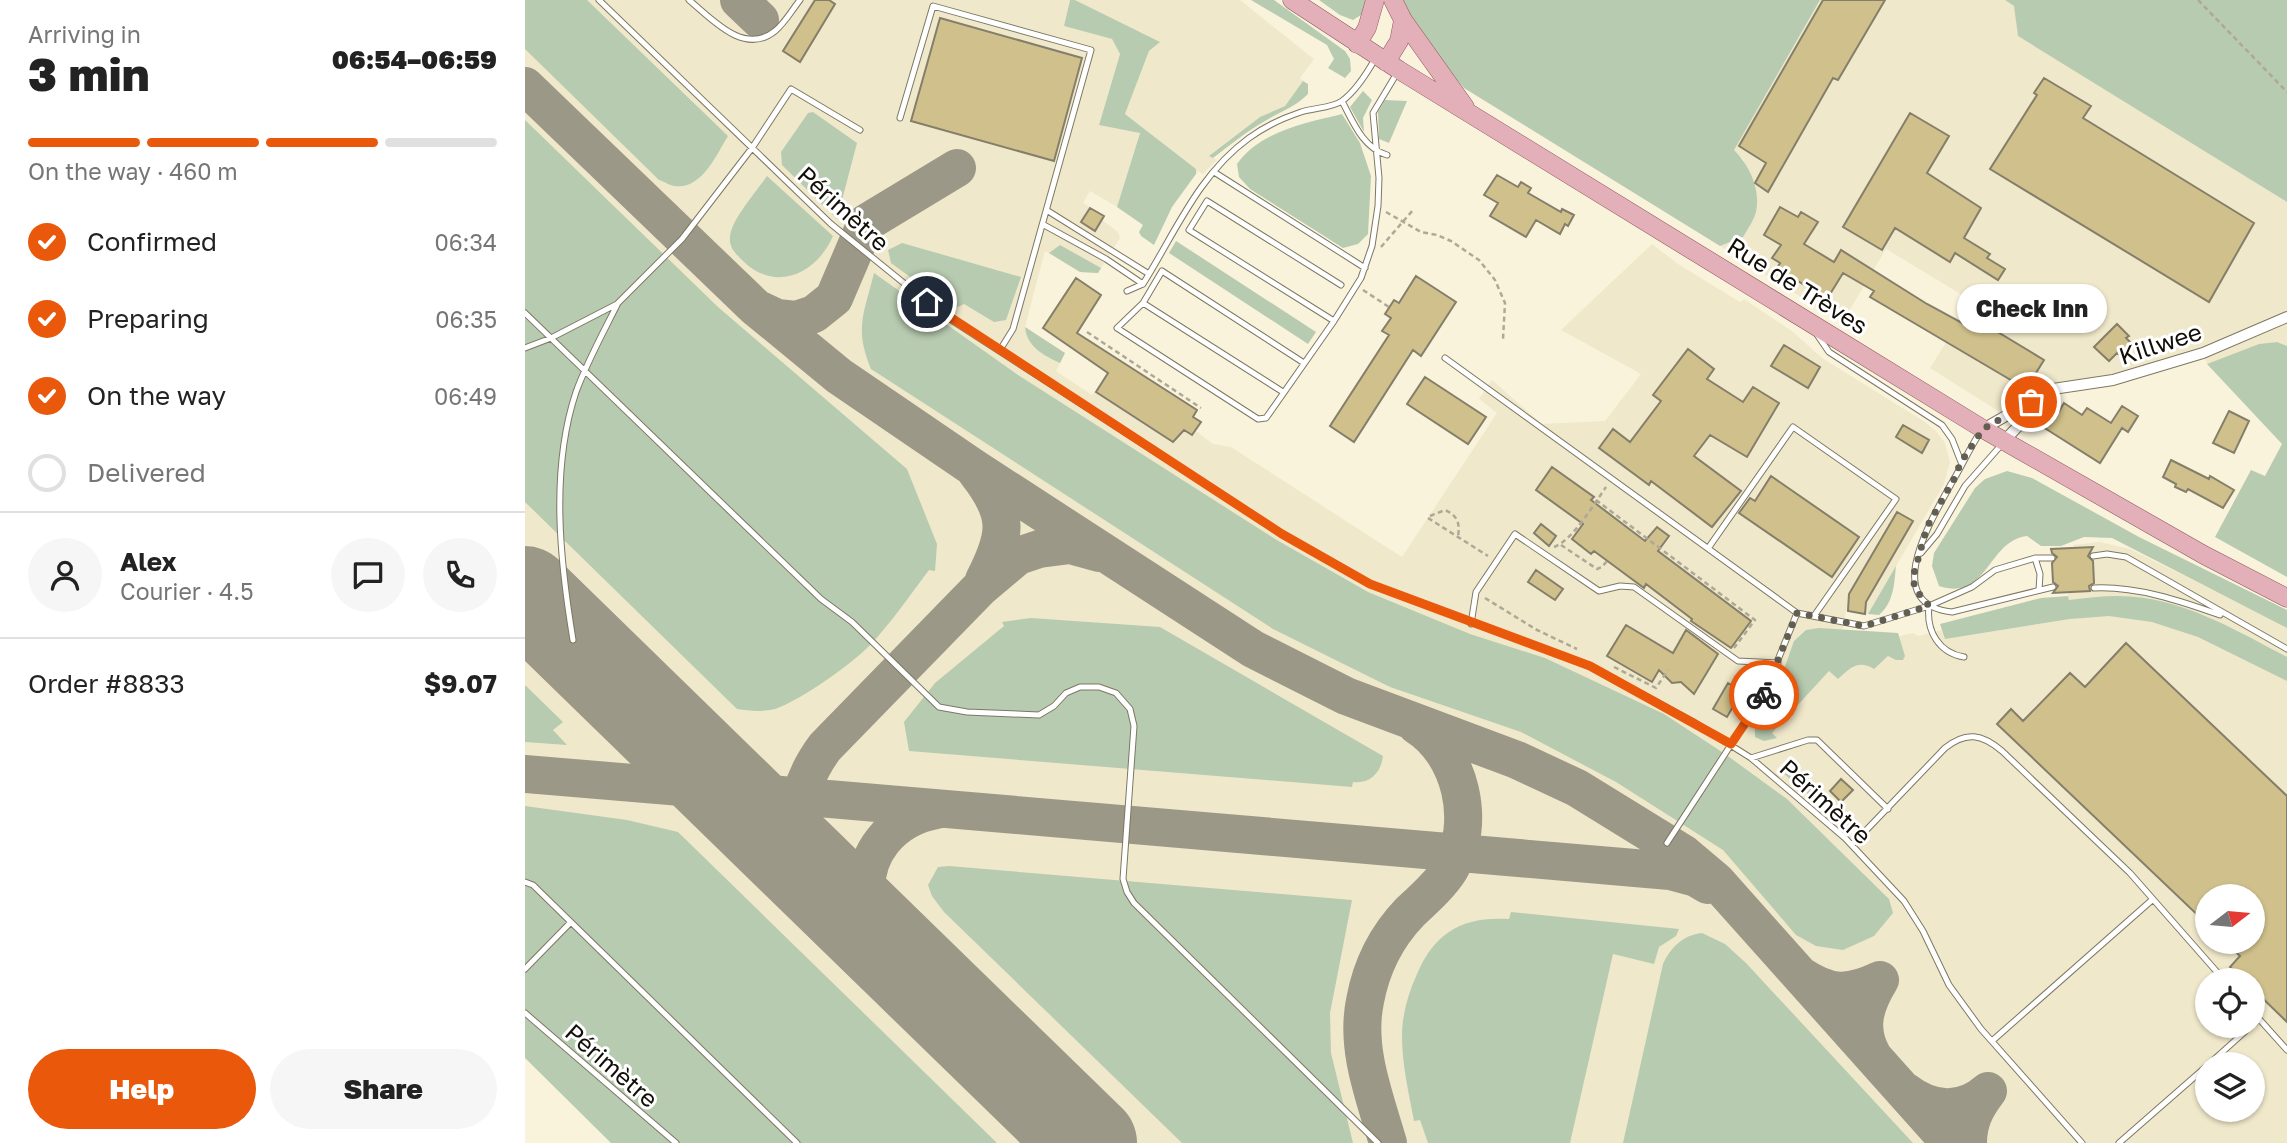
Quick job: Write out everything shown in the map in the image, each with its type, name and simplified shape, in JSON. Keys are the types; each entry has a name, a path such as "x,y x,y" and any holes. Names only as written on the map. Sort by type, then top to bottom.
{"main road":[{"name":"Rue de Trèves","path":"1292,0 1357,44 1983,429 2204,555 2287,598"},
{"path":"1357,44 1367,28 1375,0"},
{"path":"1393,0 1403,20 1469,113"},
{"path":"1388,63 1399,41 1403,20"}],"street":[{"name":"Killwee","path":"1983,429 2053,389 2089,385 2139,372 2203,353 2284,322"},
{"path":"2004,441 2053,389"}],"lane":[{"name":"Périmètre","path":"599,0 856,246 942,314 1282,534 1370,584 1471,624 1547,648 1590,666 1731,744 1751,758 1852,845 1904,901 1923,931 1949,985 1992,1041 2082,1143"},
{"path":"689,0 733,35 744,40 767,36 777,30 800,0"},
{"path":"900,118 933,6 1091,50 1013,329 1000,350"},
{"path":"1127,291 1143,284 1197,192 1228,155 1269,126 1300,113 1342,101 1365,76 1388,63"},
{"path":"1304,363 1162,271 1143,303 1117,328 1258,419 1266,418 1334,321 1357,286 1365,268 1372,246 1378,206 1379,177 1373,113 1388,63"},
{"path":"525,348 551,338 617,304 682,239 752,148 792,89 860,130"},
{"path":"1342,101 1365,141 1376,152 1387,155"},
{"path":"1214,172 1365,268"},
{"path":"1334,321 1189,230 1207,201 1341,285"},
{"path":"1048,211 1149,274"},
{"path":"1044,225 1106,259 1143,284"},
{"path":"1143,303 1283,392"},
{"path":"573,640 562,555 561,464 575,395 617,304"},
{"path":"525,313 821,599 852,622 939,706 967,712 1039,715 1054,706 1066,693 1080,687 1099,687 1116,693 1130,709 1134,726 1124,852 1123,879 1127,892 1142,911 1378,1143"},
{"path":"1806,319 1829,352 1942,425 1952,439 1961,462"},
{"path":"1445,358 1797,613 1864,626 1929,606 1972,587 1995,570 2035,558 2052,558"},
{"path":"1709,547 1793,426 1896,499 1814,616"},
{"path":"1983,429 1961,462 1927,527 1915,566 1915,589 1929,606 1952,612 2053,587"},
{"path":"1919,555 1937,534 1965,486 2004,441"},
{"path":"1471,624 1476,592 1515,534 1599,591 1620,586 1634,587 1738,661 1778,663"},
{"path":"2093,556 2107,554 2126,557 2287,649"},
{"path":"2035,558 2040,574 2039,590"},
{"path":"2094,588 2120,589 2175,601 2233,620"},
{"path":"1929,606 1931,631 1940,646 1948,653 1964,657"},
{"path":"1667,843 1765,694 1797,613"},
{"path":"1852,845 1953,741 1982,738 2002,751 2130,873 2213,968"},
{"path":"1751,758 1808,740 1817,740 1888,809"},
{"path":"525,882 533,885 797,1143"},
{"path":"1992,1041 2152,900"},
{"path":"525,969 570,923"},
{"name":"Périmètre","path":"525,1013 676,1143"},
{"path":"2265,1026 2287,1051"},
{"path":"2222,1052 2238,1038"},
{"path":"2119,1143 2195,1076"}],"path":[{"path":"2198,0 2287,92"},
{"path":"1378,206 1421,232 1451,241 1479,260 1495,280 1505,303 1503,339"},
{"path":"1387,241 1413,210"},
{"path":"1357,286 1389,307"},
{"path":"1087,332 1201,408"},
{"path":"1565,539 1612,478"},
{"path":"1596,500 1755,620 1732,651"},
{"path":"1458,537 1459,525 1457,517 1452,513 1445,510 1429,517 1458,537 1496,561"},
{"path":"1560,545 1597,569 1607,561"},
{"path":"1476,592 1537,630 1582,652"},
{"path":"1614,666 1656,688 1668,670"}],"shaded area":[{"path":"525,0 1070,0 1064,26 1112,39 1120,54 1099,124 1140,132 1117,207 1090,191 1083,203 1104,216 1102,220 1118,232 1120,238 1098,273 1080,272 1045,251 1025,327 1065,353 1056,371 1092,395 1101,383 1113,390 1129,366 1197,410 1193,417 1201,422 1196,431 1213,444 1231,447 1402,557 1497,413 1479,399 1492,380 1542,424 1605,421 1641,374 1561,330 1652,244 1678,264 1740,302 1744,299 1793,332 1822,358 1925,422 1945,443 1950,462 1944,484 1868,614 1846,611 1842,634 1896,639 1913,633 1918,636 1942,630 1945,639 2070,619 2068,592 2053,593 2051,549 2073,548 2073,545 2100,542 2130,549 2287,627 2287,1143 658,1143 525,1027"},
{"path":"1075,0 1240,0 1314,59 1300,78 1303,81 1285,106 1260,117 1209,156 1217,160 1203,174 1198,171 1196,174 1196,169 1125,114 1149,51 1159,42"},
{"path":"1820,0 2005,0 2014,6 2019,36 2287,202 2287,346 2277,342 2260,344 2207,364 2203,353 2113,380 2066,386 2006,416 1930,368 1972,301 1886,249 1842,323 1720,246 1743,237 1744,160 1733,150"}],"green space":[{"path":"525,0 587,0 728,136 707,170 693,183 684,186 674,186 659,180 525,49"},
{"path":"1070,0 1075,0 1160,42 1149,51 1125,114 1196,169 1196,174 1172,207 1154,245 1141,236 1139,232 1143,225 1117,207 1140,133 1099,125 1120,54 1112,39 1064,26"},
{"path":"1251,0 1274,0 1345,51 1350,59 1351,71 1345,78 1328,68 1334,59 1327,45"},
{"path":"1319,0 1368,0 1361,15 1353,20 1340,15"},
{"path":"1402,0 1820,0 1734,150 1753,178 1757,195 1756,212 1743,237 1720,246 1464,88 1423,39"},
{"path":"2005,0 2287,0 2287,202 2018,36 2014,6"},
{"path":"1303,81 1308,84 1308,94 1303,99 1251,130 1213,158 1209,156 1260,117 1285,106"},
{"path":"1363,91 1372,100 1363,118 1364,132 1350,107"},
{"path":"1385,100 1407,101 1389,143 1379,139 1378,112"},
{"path":"813,112 857,143 837,219 782,165 781,152 808,113"},
{"path":"1342,114 1360,143 1371,176 1368,234 1358,244 1343,248 1250,189 1239,177 1237,164 1247,153 1271,136 1299,125"},
{"path":"525,120 718,307 907,469 937,544 935,571 929,570 888,625 864,651 827,680 775,709 737,709 525,502"},
{"path":"767,176 833,236 816,261 793,275 767,276 754,270 737,255 730,244 731,230 735,222"},
{"path":"1176,241 1316,332 1308,344 1169,253"},
{"path":"902,243 1021,277 1006,320 994,322 964,304 954,309 891,263 888,250"},
{"path":"1060,245 1101,268 1098,273 1080,272 1049,253"},
{"path":"874,273 1018,375 1275,539 1368,592 1470,634 1545,658 1664,714 1787,799 1889,899 1893,913 1874,936 1843,950 1816,946 1796,935 1723,850 1616,782 1521,732 1390,687 1273,629 871,369 863,342 862,321"},
{"path":"1025,327 1065,353 1060,363 1032,345"},
{"path":"2277,342 2287,346 2287,577 2215,537 2251,470 2265,476 2282,444 2207,364 2259,344"},
{"path":"2007,471 2032,478 2139,537 2287,610 2287,628 2112,538 2084,537 2061,546 2041,546 2027,536 2014,540 2003,548 1978,579 1968,586 1955,589 1939,586 1932,566 1934,553 1975,488 1985,479"},
{"path":"1896,566 1888,605 1879,615 1868,614"},
{"path":"2068,596 2069,600 2112,596 2141,598 2185,608 2206,616 2287,657 2287,681 2198,637 2152,622 2109,616 2070,619 1945,639 1940,624 2041,598"},
{"path":"1031,618 1160,627 1383,756 1380,767 1370,779 1353,782 1352,787 909,751 904,722 935,683 1004,626 1002,622"},
{"path":"1819,628 1898,633 1905,656 1903,660 1896,660 1888,656 1874,669 1863,665 1855,666 1838,679 1829,671 1772,733 1777,738 1764,741 1755,737 1755,729 1775,695 1794,641 1806,630"},
{"path":"525,685 563,722 553,730 567,745 525,742"},
{"path":"1797,768 1853,822 1852,825 1843,824 1783,773"},
{"path":"525,806 627,820 678,832 997,1143 611,1143 525,1058"},
{"path":"938,867 1352,900 1330,1013 1331,1053 1353,1143 1182,1143 944,912 932,896 928,885"},
{"path":"1511,912 1679,929 1676,936 1659,947 1654,964 1613,954 1570,1143 1428,1143 1420,1120 1414,1121 1403,1058 1403,1020 1411,989 1424,959 1442,937 1464,924 1478,920 1509,919"},
{"path":"1702,933 1725,944 1746,963 1913,1143 1623,1143 1663,964 1678,943 1689,936"}],"building":[{"path":"815,0 829,0 835,4 800,62 783,51"},
{"path":"1823,0 1885,0 1838,80 1833,78 1768,192 1755,183 1766,163 1739,146"},
{"path":"940,18 1082,58 1054,161 911,121"},
{"path":"2044,78 2091,106 2083,118 2254,223 2209,302 1990,169 2037,95 2034,93"},
{"path":"1910,113 1949,136 1927,173 1981,208 1964,238 1990,254 1987,258 2005,269 1998,280 1955,253 1950,262 1895,228 1882,250 1843,227"},
{"path":"1497,175 1518,187 1521,182 1531,188 1528,193 1561,212 1562,209 1574,215 1568,226 1565,224 1560,234 1536,220 1526,237 1490,216 1498,203 1484,195"},
{"path":"1780,207 1798,217 1801,212 1818,222 1804,244 1834,262 1841,250 1962,323 1968,314 2044,360 2026,389 1870,297 1874,291 1843,273 1827,299 1777,268 1780,263 1772,258 1781,245 1764,235"},
{"path":"1090,208 1104,216 1095,231 1081,222"},
{"path":"1416,276 1456,302 1421,356 1413,350 1354,442 1330,426 1389,335 1382,331 1391,318 1385,314 1394,300 1399,303"},
{"path":"1076,278 1101,295 1077,333 1197,410 1193,417 1201,422 1192,435 1184,430 1173,442 1096,392 1108,373 1043,328"},
{"path":"2117,324 2129,336 2126,338 2133,345 2121,356 2117,353 2109,361 2094,347"},
{"path":"1784,345 1820,367 1808,388 1771,366"},
{"path":"1688,349 1714,369 1707,379 1743,402 1753,387 1779,403 1747,457 1710,435 1694,456 1741,491 1712,527 1651,481 1649,485 1599,448 1613,429 1630,442 1661,401 1653,395"},
{"path":"1425,377 1486,417 1468,444 1407,404"},
{"path":"2064,403 2082,415 2087,408 2111,423 2122,406 2138,416 2128,432 2122,428 2100,463 2043,427 2054,410 2058,413"},
{"path":"2229,411 2249,421 2234,453 2213,443"},
{"path":"1903,425 1929,440 1922,453 1896,437"},
{"path":"2171,460 2209,479 2210,476 2234,490 2223,508 2188,489 2186,492 2175,487 2176,484 2163,477"},
{"path":"1552,467 1594,497 1591,500 1645,541 1657,527 1669,536 1658,551 1751,621 1731,648 1691,621 1692,619 1646,584 1644,588 1594,551 1591,554 1572,539 1583,524 1536,490"},
{"path":"1771,476 1859,537 1832,577 1739,513 1750,498 1755,501"},
{"path":"1897,512 1913,521 1866,602 1865,614 1848,611 1849,594"},
{"path":"1541,524 1556,536 1549,546 1534,533"},
{"path":"2093,547 2088,556 2093,561 2094,583 2089,586 2090,591 2053,593 2058,586 2053,582 2052,563 2057,557 2051,549"},
{"path":"1536,570 1563,589 1555,600 1528,582"},
{"path":"1626,625 1673,653 1686,630 1718,654 1694,694 1681,682 1672,683 1659,670 1652,682 1607,656"},
{"path":"2126,643 2287,796 2287,1022 2265,1001 2265,968 2230,967 2240,956 2238,954 2265,954 2265,884 2195,884 2195,913 1997,724 2011,709 2023,721 2070,673 2085,687"},
{"path":"1728,683 1742,691 1727,717 1713,709"},
{"path":"1841,779 1853,790 1841,802 1830,791"}],"taxiway":[{"path":"739,0 760,20"},
{"path":"525,86 755,307 839,376 974,468 1253,649 1346,696 1517,760 1577,788 1684,854 1716,881 1950,1143"},
{"path":"760,310 777,318 796,320 814,314 834,298 866,223 957,168"},
{"path":"977,473 995,501 1001,525 997,550 984,580"},
{"path":"837,898 813,861 801,825 803,788 825,747 980,588 1018,556 1039,549 1070,545 1099,553"},
{"path":"654,719 687,749 708,761"},
{"path":"1388,1143 1364,1055 1365,1001 1381,954 1410,912 1450,869 1458,851 1462,831 1463,811 1454,771 1431,737 1416,725"},
{"path":"687,749 729,782 759,793 1670,871 1696,878 1708,885"},
{"path":"525,774 741,792"},
{"path":"887,946 874,924 868,906 866,883 869,868 875,853 893,830 920,814 936,810"},
{"path":"1800,975 1811,982 1839,991 1880,980 1870,999 1864,1028 1874,1058"},
{"path":"1905,1091 1925,1103 1947,1107 1968,1104 1988,1091 1973,1115 1968,1143"}],"runway":[{"path":"525,594 1089,1143"}],"way so far":[{"path":"1764,695 1797,613 1864,626 1929,606 1915,589 1913,577 1927,527 1961,462 1983,429 2031,402"}],"place":[{"name":"Check Inn","path":"2031,402"}],"route":[{"path":"927,302 1282,534 1370,584 1471,624 1547,648 1590,666 1731,744 1764,695"}]}
